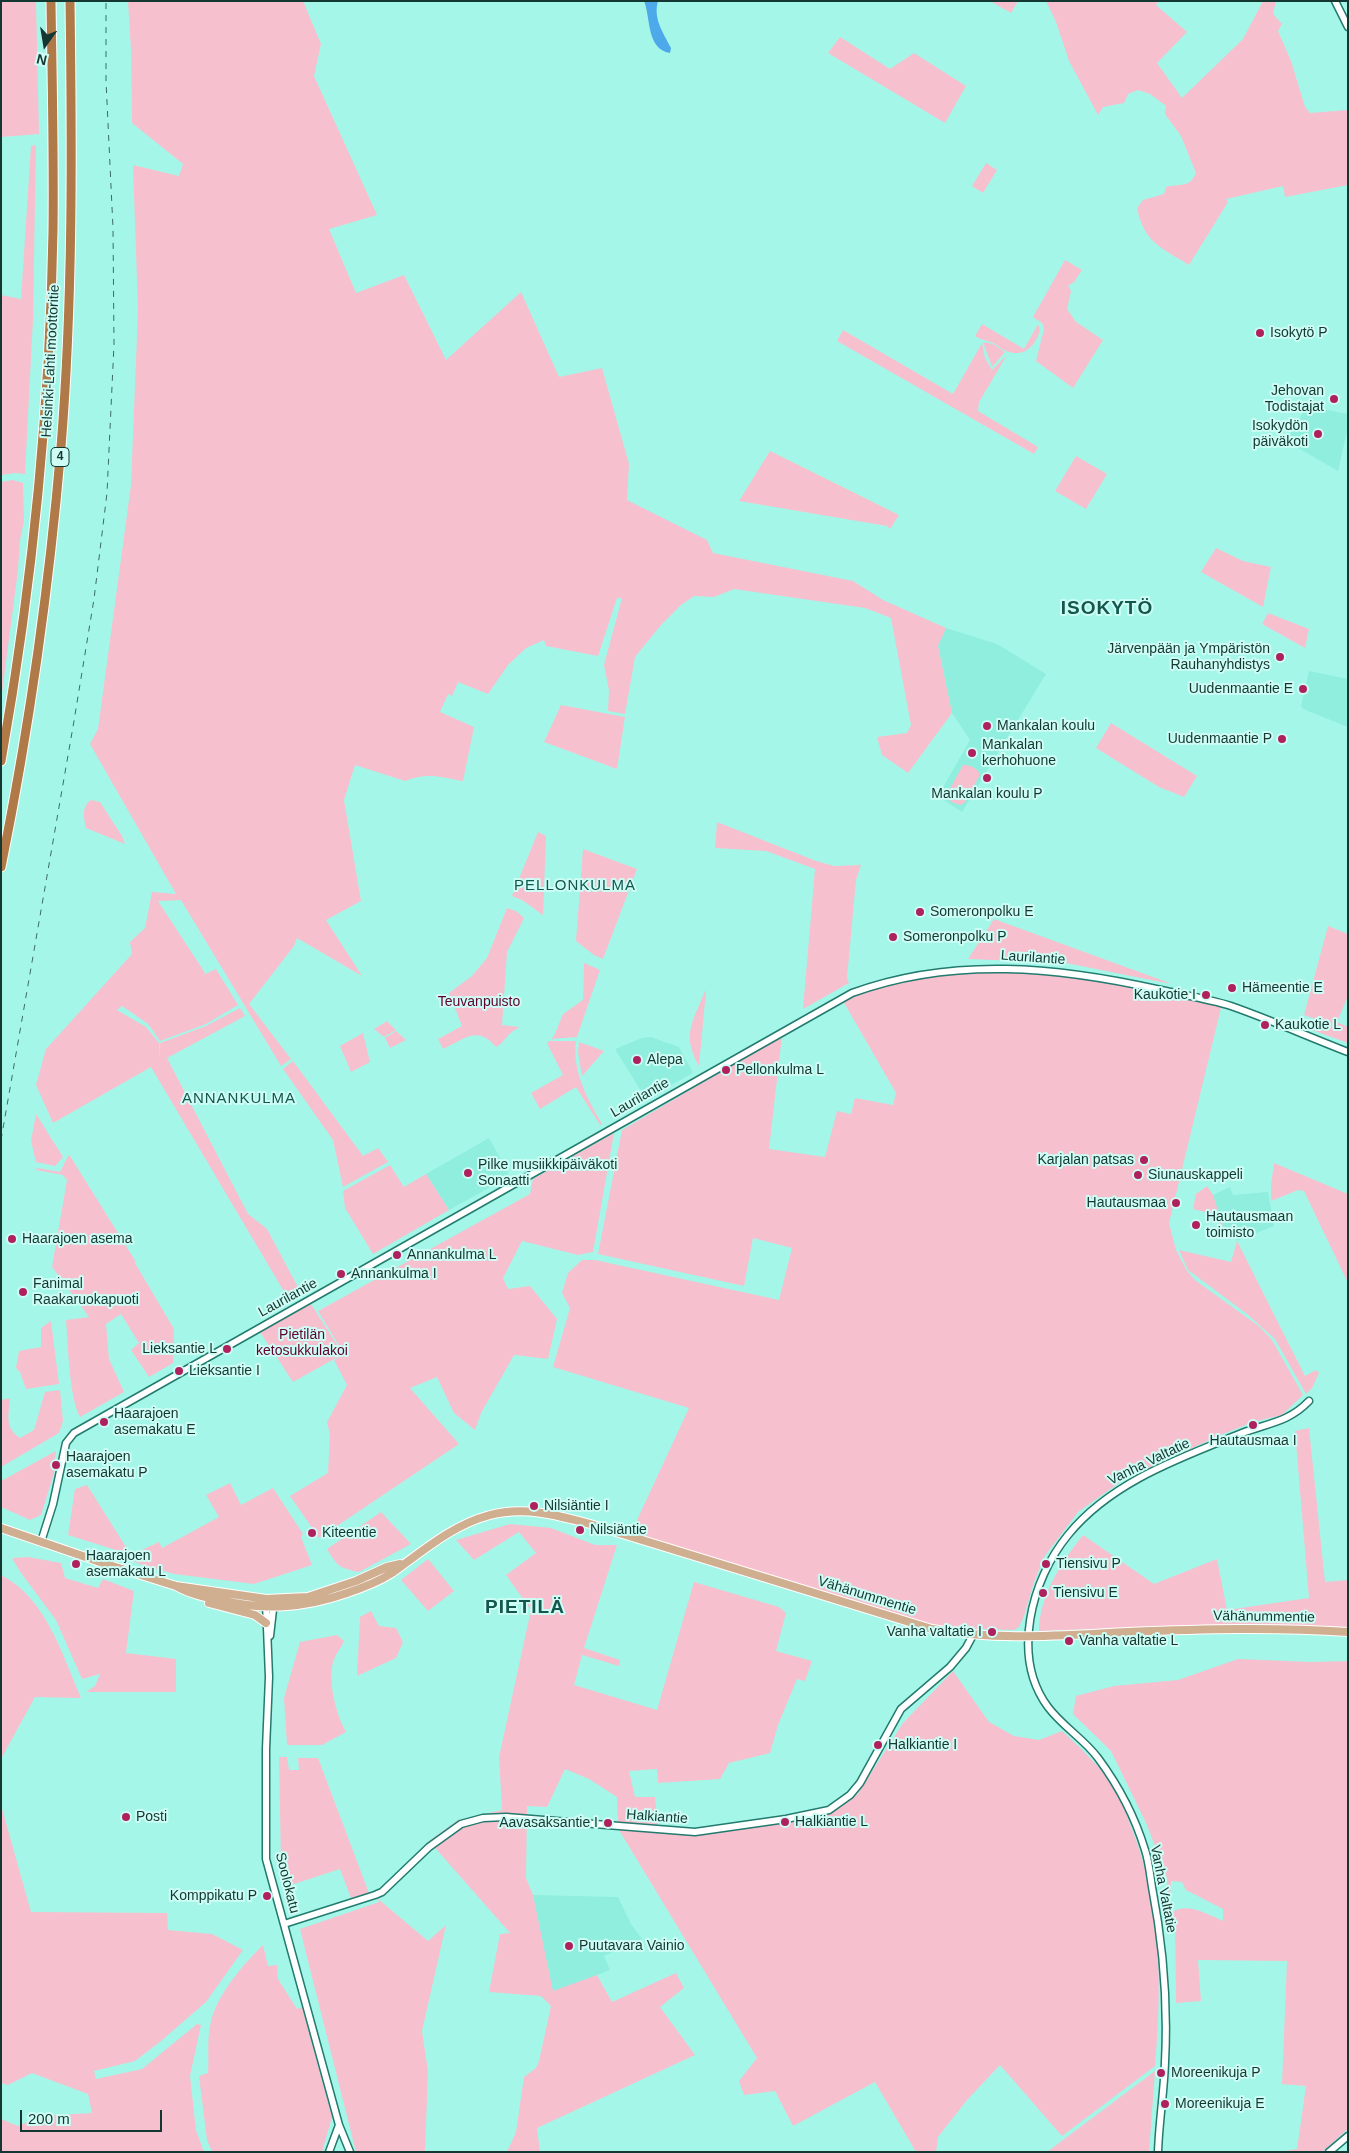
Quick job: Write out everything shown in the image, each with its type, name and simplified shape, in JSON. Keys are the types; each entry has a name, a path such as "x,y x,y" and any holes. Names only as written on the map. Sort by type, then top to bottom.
{"highway":[{"name":"Helsinki-Lahti moottoritie","path":"1,761 12,704 32,546 47,363 53,233 51,1"},
{"name":"Helsinki-Lahti moottoritie","path":"1,867 30,706 51,549 61,447 71,233 70,1"}],"main road":[{"name":"Vähänummentie","path":"176,1586 187,1592 232,1603 270,1604 308,1596 356,1581 387,1566 402,1564 446,1534 476,1519 512,1512 540,1512 590,1524 932,1629 973,1635 1027,1636 1232,1628 1348,1632"},
{"name":"Vähänummentie","path":"1,1528 176,1586 270,1604"},
{"path":"187,1592 207,1602 254,1616 266,1623"}],"street":[{"path":"1335,1 1348,27"},
{"path":"1340,11 1348,32"},
{"name":"Laurilantie","path":"41,1542 53,1504 66,1443 74,1433 839,999 864,988 892,980 943,970 985,968 1044,970 1116,980 1222,1004 1348,1052"},
{"name":"Vanha Valtatie","path":"1158,2152 1166,2037 1164,1974 1158,1917 1145,1850 1122,1794 1096,1755 1062,1724 1046,1705 1035,1682 1027,1636 1028,1623 1034,1602 1056,1553 1067,1536 1102,1501 1132,1482 1200,1451 1256,1428 1285,1420 1299,1412 1308,1401"},
{"name":"Soolokatu","path":"268,1640 266,1623 270,1604"},
{"name":"Soolokatu","path":"270,1604 265,1853 272,1886 339,2124 350,2152"},
{"name":"Halkiantie","path":"284,1924 382,1892 408,1865 435,1842 461,1824 483,1818 506,1817 695,1832 786,1819 829,1810 850,1795 860,1783 901,1709 950,1667 966,1648 973,1635"},
{"path":"329,2152 339,2124"},
{"path":"1329,2152 1348,2136"}],"shaded area":[{"path":"644,1 658,1 658,20 671,48 670,53 657,46 653,39"},
{"name":"Isokydön päiväkoti","path":"1308,404 1313,407 1348,414 1348,426 1338,471 1286,441"},
{"name":"Mankalan koulu","path":"946,628 997,644 1046,674 962,812 938,796 970,740 952,713 938,646"},
{"path":"1309,671 1348,679 1348,727 1303,709 1301,706"},
{"path":"651,1037 679,1047 693,1073 646,1099 615,1049 642,1038"},
{"name":"Pilke musiikkipäiväkoti Sonaatti","path":"489,1138 508,1172 507,1178 449,1210 426,1174"},
{"path":"1230,1187 1233,1195 1268,1192 1274,1226 1237,1241 1232,1230 1223,1226 1213,1195"},
{"path":"533,1895 618,1897 631,1924 642,1939 604,1956 610,1970 553,1992"}],"green space":[{"path":"1,1 36,1 39,134 1,137"},
{"path":"128,1 303,1 321,44 314,76 377,215 329,229 356,293 404,275 446,360 521,292 559,377 602,368 629,464 627,500 707,540 713,553 853,581 883,600 946,628 938,646 952,713 908,773 882,755 877,737 907,733 911,725 891,618 865,608 734,589 714,597 694,596 681,605 661,625 635,657 625,714 608,711 609,690 604,665 622,598 617,598 598,656 546,646 544,640 526,648 508,665 488,694 458,682 452,696 448,694 440,712 474,727 463,781 427,776 405,781 355,765 344,800 361,901 326,920 362,976 297,938 294,946 249,1004 291,1059 281,1066 181,900 158,901 205,973 203,975 216,969 238,1005 206,1024 160,1041 148,1024 122,1006 117,1010 146,1027 159,1043 160,1059 160,1043 206,1026 240,1008 245,1016 167,1058 248,1214 267,1229 301,1293 289,1300 151,1067 53,1123 36,1085 46,1049 132,954 130,942 145,928 152,892 176,894 90,744 98,729 131,485 138,310 133,165 179,176 183,164 132,123"},
{"path":"990,1 1018,1 1011,13"},
{"path":"1046,1 1158,1 1156,5 1187,32 1157,63 1182,98 1243,39 1263,1 1276,1 1273,14 1282,24 1278,31 1291,61 1305,107 1310,113 1348,110 1348,185 1285,197 1283,186 1226,199 1228,202 1189,265 1170,254 1149,237 1140,220 1137,208 1143,200 1164,194 1166,187 1184,185 1193,178 1196,173 1181,136 1165,114 1166,106 1150,94 1138,90 1128,94 1124,103 1103,107 1098,115 1069,61 1056,22"},
{"path":"840,37 890,69 914,53 966,86 945,123 828,53"},
{"path":"36,145 33,319 25,474 1,475 1,295 21,299 31,146"},
{"path":"986,163 997,170 983,193 972,186"},
{"path":"1065,260 1082,270 1074,282 1068,286 1071,291 1067,309 1076,322 1103,340 1073,388 1036,361 1044,329 1042,323 1033,317"},
{"path":"982,324 1024,349 1038,324 1040,330 1032,346 1024,352 1013,353 975,336"},
{"path":"843,330 953,394 982,343 985,358 992,370 1007,355 979,402 978,411 1038,447 1034,454 837,341"},
{"path":"983,342 993,344 1005,352 992,367"},
{"path":"770,451 899,515 890,529 887,526 739,501"},
{"path":"1076,456 1107,474 1086,509 1055,491"},
{"path":"13,480 23,483 24,521 20,540 18,570 2,693 1,482"},
{"path":"1216,548 1243,561 1271,567 1263,607 1201,572"},
{"path":"1268,613 1309,629 1305,648 1262,624"},
{"path":"561,705 625,717 617,769 544,742"},
{"path":"1111,723 1197,776 1184,797 1159,787 1096,748"},
{"path":"963,765 973,767 980,775 961,805 953,803 946,796"},
{"path":"91,800 100,802 122,836 125,844 86,828 84,809"},
{"path":"717,822 816,861 834,866 861,865 856,880 847,978 849,983 803,1009 815,869 766,851 715,848"},
{"path":"538,832 546,836 543,915 522,900 512,896"},
{"path":"583,849 637,869 603,959 594,955 576,941"},
{"name":"Teuvanpuisto","path":"507,908 516,911 524,918 507,952 502,1025 520,1027 511,1032 496,1047 489,1040 477,1035 464,1038 443,1049 438,1039 462,1026 449,993 472,976 487,958"},
{"path":"994,919 1171,984 1066,963 968,959"},
{"path":"1328,926 1348,934 1348,996 1337,1022 1348,1027 1348,1043 1312,1030 1315,1019 1304,1015"},
{"path":"584,963 600,970 577,1037 551,1039 563,1014 583,1000"},
{"path":"1044,969 1222,1004 1169,1223 1176,1250 1187,1271 1195,1280 1260,1327 1272,1340 1303,1395 1282,1415 1253,1422 1223,1434 1126,1478 1078,1512 1044,1557 1024,1616 1019,1627 1014,1630 981,1629 970,1631 932,1625 631,1533 689,1408 553,1367 570,1308 562,1293 568,1273 582,1260 595,1260 779,1300 792,1248 753,1238 744,1286 598,1254 622,1130 782,1036 769,1149 825,1157 837,1111 851,1114 855,1098 893,1105 896,1093 843,1001 839,999 892,980 943,970"},
{"path":"705,991 699,1066 691,1045 690,1036 693,1020"},
{"path":"387,1021 396,1030 384,1037 374,1029"},
{"path":"396,1031 406,1040 390,1048 385,1038"},
{"path":"363,1033 370,1062 351,1072 340,1046"},
{"path":"549,1041 576,1041 576,1063 582,1084 602,1124 600,1125 576,1087 540,1109 531,1093 563,1075 547,1043"},
{"path":"579,1042 604,1051 582,1076 578,1052"},
{"path":"293,1061 363,1156 378,1148 388,1162 343,1187 333,1140 283,1069"},
{"path":"36,1114 63,1157 55,1166 36,1162 31,1141"},
{"path":"614,1133 593,1252 578,1255 522,1241 503,1278 508,1289 530,1286 557,1319 548,1359 514,1355 481,1413 475,1430 454,1413 437,1377 410,1388 459,1444 319,1538 290,1496 328,1473 330,1435 327,1422 347,1385 334,1360 344,1354 318,1311 530,1194 533,1179"},
{"path":"68,1156 70,1156 136,1262 174,1329 173,1363 149,1377 131,1350 139,1343 121,1314 106,1324 109,1359 124,1392 80,1417 71,1384 66,1320 89,1317 52,1267 67,1180 63,1175 36,1170 37,1168 60,1172"},
{"path":"1274,1163 1348,1194 1348,1283 1304,1191 1298,1190 1271,1201"},
{"path":"390,1165 404,1187 426,1174 449,1210 373,1254 345,1208 343,1191"},
{"path":"1207,1186 1213,1195 1223,1226 1205,1212 1193,1209 1196,1194"},
{"path":"1237,1241 1305,1376 1316,1370 1319,1373 1312,1388 1306,1394 1275,1339 1247,1314 1188,1270 1179,1250 1231,1262"},
{"name":"Pietilän ketosukkulakoi","path":"311,1304 343,1354 293,1382 260,1332"},
{"path":"51,1321 59,1384 26,1389 20,1372 16,1368 19,1351 41,1347 41,1328"},
{"path":"60,1390 63,1421 59,1433 1,1467 1,1400 10,1398 10,1425 15,1434 20,1438 34,1430 45,1392"},
{"path":"1309,1428 1325,1582 1348,1580 1348,1627 1212,1625 1039,1631 1040,1618 1047,1593 1067,1556 1083,1535 1154,1584 1217,1559 1227,1610 1309,1598 1295,1431"},
{"path":"56,1451 55,1470 41,1515 30,1520 1,1507 1,1481"},
{"path":"230,1483 241,1505 273,1488 303,1534 301,1537 312,1565 254,1584 174,1574 137,1563 119,1551 68,1535 75,1489 87,1485 131,1555 159,1542 162,1548 219,1517 206,1495"},
{"path":"381,1512 411,1544 359,1572 339,1565 327,1549"},
{"path":"510,1524 551,1528 595,1545 617,1545 584,1648 620,1660 619,1666 582,1655 574,1685 657,1710 694,1582 779,1607 786,1613 776,1651 812,1661 805,1681 797,1679 778,1725 770,1753 729,1763 720,1779 658,1783 657,1769 629,1771 635,1797 655,1797 658,1826 618,1825 617,1797 589,1779 565,1769 547,1807 527,1806 526,1878 533,1895 553,1991 597,1975 612,2002 676,1973 684,1988 660,2007 695,2055 537,2128 540,2152 507,2152 516,2132 524,2077 536,2068 539,2061 551,2006 541,1996 489,1992 500,1934 510,1933 429,1841 458,1820 502,1810 499,1757 531,1610 506,1575 536,1553 519,1532 474,1560 456,1540"},
{"path":"28,1557 61,1563 65,1578 98,1588 103,1579 134,1591 126,1653 176,1659 176,1692 86,1692 95,1686 100,1674 82,1679 56,1620 12,1558"},
{"path":"428,1559 454,1591 428,1611 401,1580"},
{"path":"1,1575 17,1585 41,1612 59,1646 81,1698 35,1697 1,1759"},
{"path":"371,1611 379,1626 396,1628 403,1642 396,1658 357,1676 360,1617"},
{"path":"337,1635 344,1641 333,1662 332,1689 336,1707 346,1732 322,1745 287,1745 284,1698 300,1642"},
{"path":"1238,1659 1311,1662 1348,1661 1348,2129 1322,2152 1278,2152 1297,2149 1306,2086 1282,2084 1287,1961 1198,1960 1201,2001 1176,2003 1175,1921 1173,1912 1185,1908 1191,1909 1223,1921 1223,1909 1186,1890 1182,1882 1171,1881 1168,1900 1167,1878 1147,1825 1111,1751 1073,1714 1076,1696 1114,1686 1178,1680"},
{"path":"953,1671 989,1722 1014,1736 1039,1740 1062,1731 1100,1769 1120,1798 1142,1858 1154,1917 1159,1976 1155,2066 1062,2136 1000,2065 967,2100 938,2137 936,2152 916,2152 875,2082 793,2126 775,2091 744,2095 739,2081 757,2058 619,1830 689,1834 788,1823 830,1811 857,1795 903,1723"},
{"path":"279,1757 287,1757 289,1770 299,1770 298,1758 318,1758 369,1893 351,1898 340,1869 288,1886 281,1865"},
{"path":"1,1805 31,1912 167,1913 168,1930 212,1934 243,1950 206,2002 161,2041 135,2061 94,2071 96,2079 142,2069 197,2024 201,2025 190,2076 196,2130 204,2152 1,2152 1,2119 18,2126 41,2116 92,2113 88,2094 32,2073 8,2085 1,2083"},
{"path":"377,1898 428,1941 446,1925 422,2031 428,2071 425,2152 356,2152 300,1929 379,1902"},
{"path":"263,1945 268,1966 277,1965 278,1979 297,2009 302,2007 332,2117 322,2152 212,2152 207,2140 199,2076 208,2073 210,2026 213,2015 230,1982"},
{"path":"1155,2071 1149,2152 1047,2152"}],"railway":[{"path":"1,1140 94,599 107,493 114,344 113,228 106,81 106,1"}],"place":[{"name":"Isokytö P","path":"1260,333"},
{"name":"Jehovan Todistajat","path":"1334,399"},
{"name":"Isokydön päiväkoti","path":"1318,434"},
{"name":"Järvenpään ja Ympäristön Rauhanyhdistys","path":"1280,657"},
{"name":"Uudenmaantie E","path":"1303,689"},
{"name":"Mankalan koulu","path":"987,726"},
{"name":"Uudenmaantie P","path":"1282,739"},
{"name":"Mankalan kerhohuone","path":"972,753"},
{"name":"Mankalan koulu P","path":"987,778"},
{"name":"Someronpolku E","path":"920,912"},
{"name":"Someronpolku P","path":"893,937"},
{"name":"Hämeentie E","path":"1232,988"},
{"name":"Kaukotie I","path":"1206,995"},
{"name":"Kaukotie L","path":"1265,1025"},
{"name":"Alepa","path":"637,1060"},
{"name":"Pellonkulma L","path":"726,1070"},
{"name":"Karjalan patsas","path":"1144,1160"},
{"name":"Pilke musiikkipäiväkoti Sonaatti","path":"468,1173"},
{"name":"Siunauskappeli","path":"1138,1175"},
{"name":"Hautausmaa","path":"1176,1203"},
{"name":"Hautausmaan toimisto","path":"1196,1225"},
{"name":"Haarajoen asema","path":"12,1239"},
{"name":"Annankulma L","path":"397,1255"},
{"name":"Annankulma I","path":"341,1274"},
{"name":"Fanimal Raakaruokapuoti","path":"23,1292"},
{"name":"Lieksantie L","path":"227,1349"},
{"name":"Lieksantie I","path":"179,1371"},
{"name":"Haarajoen asemakatu E","path":"104,1422"},
{"name":"Hautausmaa I","path":"1253,1425"},
{"name":"Haarajoen asemakatu P","path":"56,1465"},
{"name":"Nilsiäntie I","path":"534,1506"},
{"name":"Nilsiäntie","path":"580,1530"},
{"name":"Kiteentie","path":"312,1533"},
{"name":"Haarajoen asemakatu L","path":"76,1564"},
{"name":"Tiensivu P","path":"1046,1564"},
{"name":"Tiensivu E","path":"1043,1593"},
{"name":"Vanha valtatie I","path":"992,1632"},
{"name":"Vanha valtatie L","path":"1069,1641"},
{"name":"Halkiantie I","path":"878,1745"},
{"name":"Posti","path":"126,1817"},
{"name":"Halkiantie L","path":"785,1822"},
{"name":"Aavasaksantie I","path":"608,1823"},
{"name":"Komppikatu P","path":"267,1896"},
{"name":"Puutavara Vainio","path":"569,1946"},
{"name":"Moreenikuja P","path":"1161,2073"},
{"name":"Moreenikuja E","path":"1165,2104"}],"district":[{"name":"ISOKYTÖ","path":"1107,609"},
{"name":"PELLONKULMA","path":"575,886"},
{"name":"ANNANKULMA","path":"239,1099"},
{"name":"PIETILÄ","path":"525,1608"}]}
